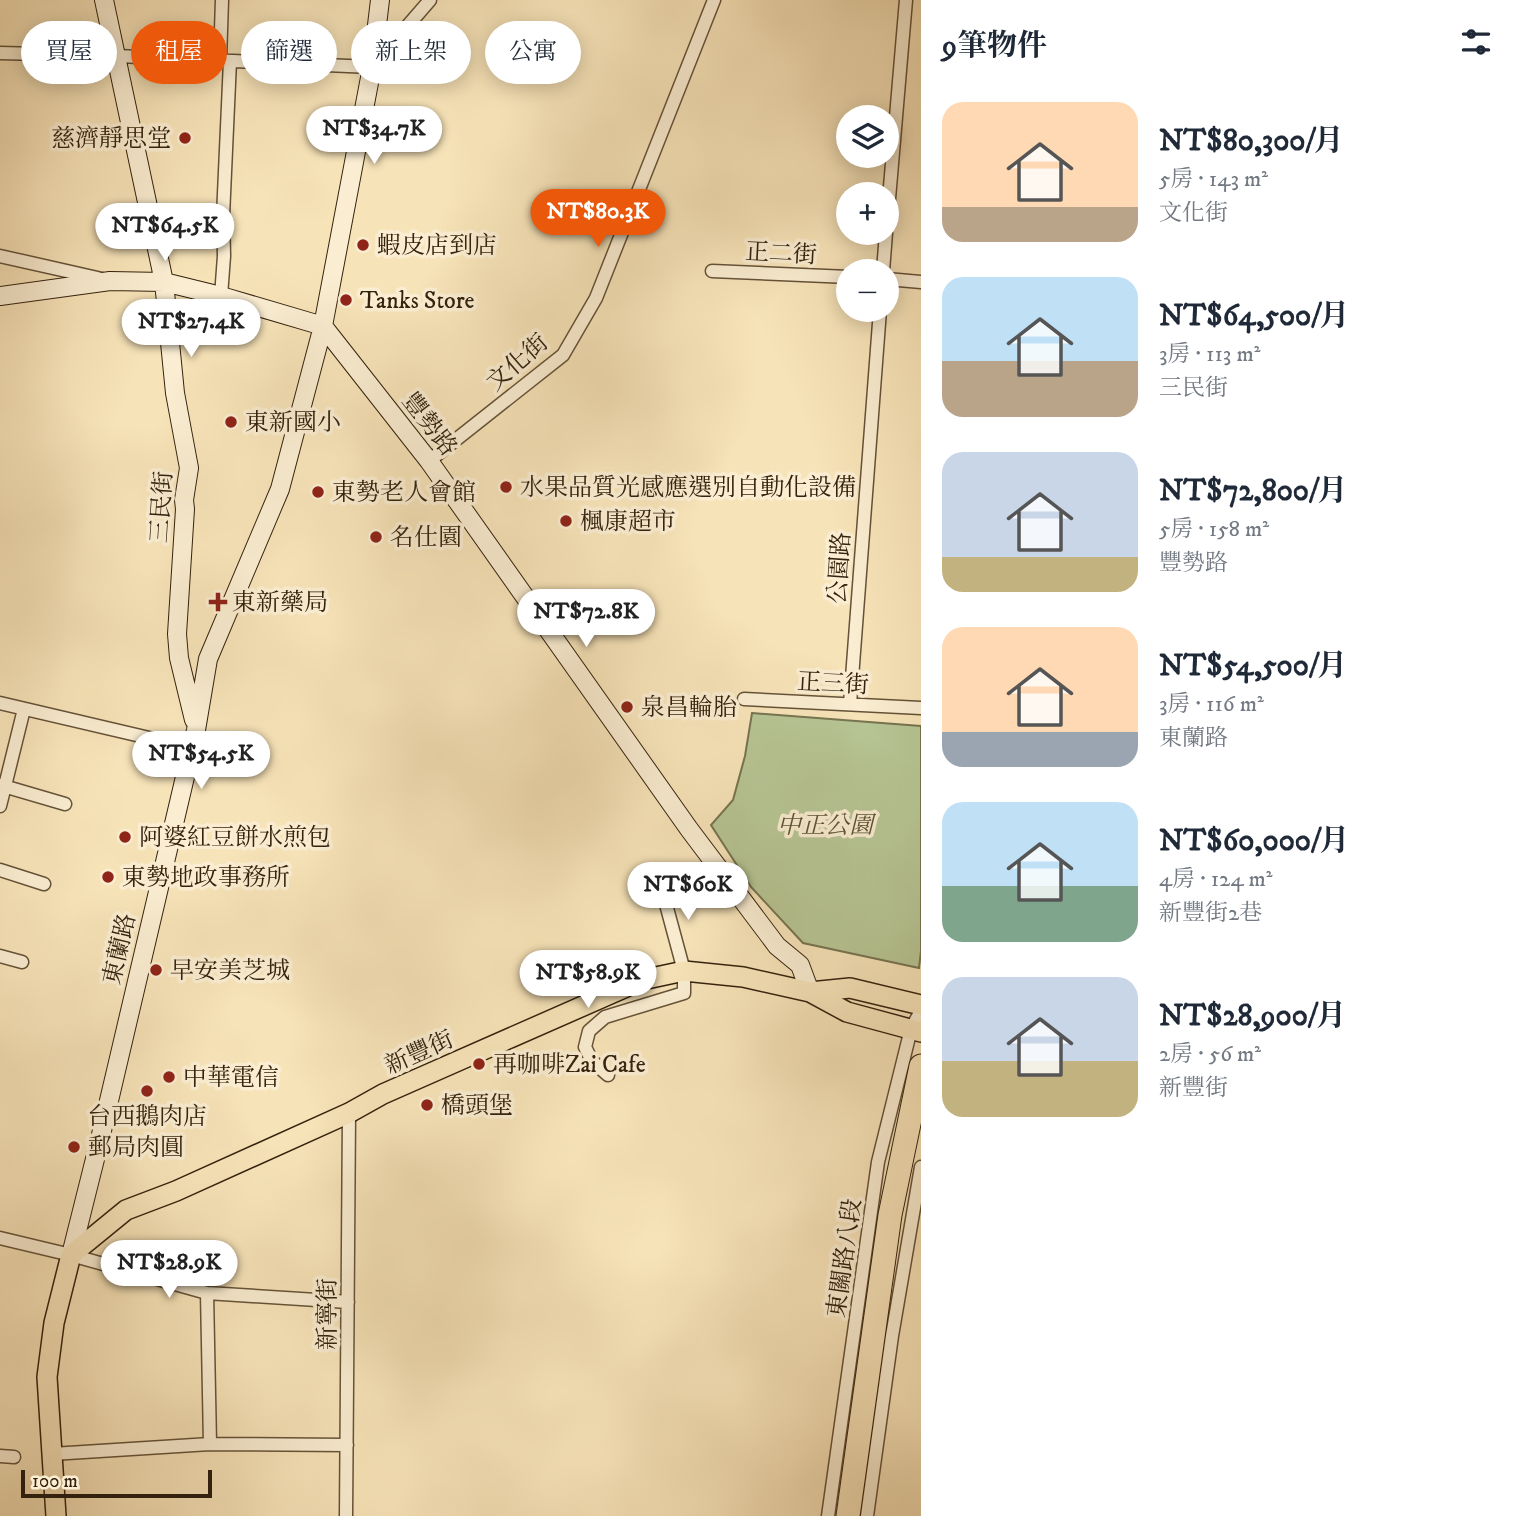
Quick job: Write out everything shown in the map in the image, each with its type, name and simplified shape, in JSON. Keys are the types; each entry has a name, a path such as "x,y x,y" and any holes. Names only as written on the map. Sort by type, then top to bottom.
{"highway":[{"path":"848,1516 890,1216 921,1066"}],"main road":[{"name":"新豐街","path":"71,1255 127,1210 176,1191 349,1113 383,1094 642,980 684,971 743,977 810,992"},
{"path":"810,992 850,988 921,1008"},
{"path":"810,992 847,1012 916,1031"},
{"name":"東蘭路","path":"55,1516 47,1373 54,1323 71,1255"}],"street":[{"name":"三民街","path":"104,0 109,21"},
{"path":"222,0 223,21"},
{"path":"377,21 380,0"},
{"path":"412,21 430,0"},
{"name":"文化街","path":"429,461 563,355 596,298 715,0"},
{"path":"890,182 906,0"},
{"path":"0,53 21,54"},
{"name":"三民街","path":"117,56 164,282 176,394 189,468 184,500 177,634 179,658 196,730"},
{"path":"117,56 131,57"},
{"path":"227,60 351,66"},
{"path":"221,296 225,84"},
{"path":"0,296 110,281 164,282 323,326 369,84"},
{"path":"0,256 110,281"},
{"name":"正二街","path":"712,271 836,276"},
{"path":"899,280 921,282"},
{"name":"公園路","path":"850,704 879,322"},
{"name":"豐勢路","path":"323,326 429,461 689,829 777,946 800,965 810,992"},
{"name":"東蘭路","path":"71,1255 192,748 208,659 280,489 323,326"},
{"name":"正三街","path":"744,699 921,708"},
{"path":"0,703 192,748"},
{"path":"0,806 3,785 24,709"},
{"path":"3,785 65,804"},
{"path":"0,870 44,884"},
{"path":"608,1075 592,1060 585,1047 589,1031 605,1017 684,993 684,971 660,882"},
{"path":"0,956 22,962"},
{"name":"東關路八段","path":"828,1516 878,1162 921,1008"},
{"name":"新寧街","path":"346,1516 349,1113"},
{"path":"867,1516 892,1336 921,1167"},
{"path":"0,1238 207,1293 348,1302"},
{"path":"207,1293 210,1444"},
{"path":"52,1454 210,1444 347,1445"}],"green space":[{"name":"中正公園","path":"752,713 921,726 919,968 803,943 751,887 711,825 733,800 745,756"}],"place":[{"name":"慈濟靜思堂","path":"185,138"},
{"name":"蝦皮店到店","path":"363,245"},
{"name":"Tanks Store","path":"346,300"},
{"name":"東新國小","path":"231,422"},
{"name":"水果品質光感應選別自動化設備","path":"506,487"},
{"name":"東勢老人會館","path":"318,492"},
{"name":"楓康超市","path":"566,521"},
{"name":"名仕園","path":"376,537"},
{"name":"東新藥局","path":"218,602"},
{"name":"泉昌輪胎","path":"627,707"},
{"name":"阿婆紅豆餅水煎包","path":"125,837"},
{"name":"東勢地政事務所","path":"108,877"},
{"name":"早安美芝城","path":"156,970"},
{"name":"再咖啡Zai Cafe","path":"479,1064"},
{"name":"中華電信","path":"169,1077"},
{"name":"台西鵝肉店","path":"147,1091"},
{"name":"橋頭堡","path":"427,1105"},
{"name":"郵局肉圓","path":"74,1147"}]}
